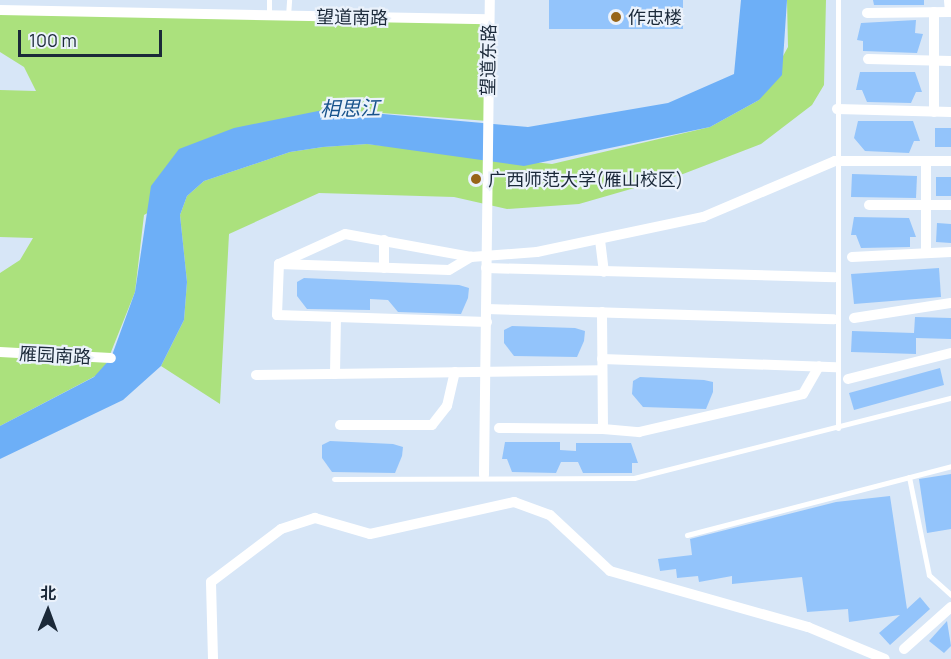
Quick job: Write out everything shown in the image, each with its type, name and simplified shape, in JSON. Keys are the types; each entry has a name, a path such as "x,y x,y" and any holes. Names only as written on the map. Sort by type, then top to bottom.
{"street":[{"name":"望道东路","path":"484,475 490,0"},
{"path":"867,13 950,12 949,0"},
{"name":"望道南路","path":"2,7 41,6 269,15 489,19"},
{"path":"934,12 934,112"},
{"path":"868,59 951,61"},
{"path":"837,110 951,112"},
{"path":"487,263 600,240 732,208 835,161 951,161"},
{"path":"926,161 923,205 926,252"},
{"path":"869,205 951,205"},
{"path":"279,264 338,235 384,240 471,257 487,263 604,272 835,277"},
{"path":"384,240 384,268"},
{"path":"600,240 604,272"},
{"path":"852,257 951,252"},
{"path":"279,264 449,270 471,257"},
{"path":"279,264 277,315 487,322"},
{"path":"854,318 951,303"},
{"path":"487,309 834,319"},
{"path":"602,312 603,429"},
{"path":"335,374 336,317"},
{"name":"雁园南路","path":"0,352 111,358"},
{"path":"848,380 951,353"},
{"path":"256,375 485,373 602,365 836,367"},
{"path":"499,428 603,429 639,432 803,394 819,366"},
{"path":"340,424 432,425 444,413 455,372"},
{"path":"213,659 211,582 281,529 315,518 370,534 514,502 550,515 610,572 808,627 885,659"},
{"path":"904,649 951,607"}],"lane":[{"path":"269,0 269,15"},
{"path":"288,15 289,0"},
{"path":"838,0 834,319 838,428"},
{"path":"334,479 468,480 484,475 634,478 951,398"},
{"path":"687,535 951,466"},
{"path":"909,477 929,575 951,595"}],"green space":[{"path":"787,0 826,0 824,85 812,105 761,144 683,174 579,204 507,209 454,197 319,193 229,234 220,404 161,366 184,320 187,282 180,215 187,196 204,181 290,152 323,147 367,144 552,164 710,127 759,100 788,47"},
{"path":"0,10 488,19 488,121 328,109 144,215 135,292 103,372 0,426 0,273 20,260 33,238 0,237 0,90 36,91 24,67 0,52"}],"water":[{"path":"741,0 787,0 782,75 759,100 710,127 524,166 367,144 323,147 290,152 204,181 187,196 180,215 187,282 184,320 161,366 123,400 0,459 0,426 94,377 111,358 135,292 151,186 179,149 234,128 328,109 528,127 668,103 734,74"}],"building":[{"name":"作忠楼","path":"549,0 683,0 683,29 549,29"},
{"path":"873,0 924,0 924,5 874,5"},
{"path":"916,20 915,33 923,34 917,53 863,51 863,41 857,40 861,23"},
{"path":"860,72 915,72 922,92 916,92 911,103 867,102 862,90 856,90"},
{"path":"858,121 913,121 920,141 914,141 909,153 865,151 854,138"},
{"path":"935,128 951,128 951,147 935,147"},
{"path":"852,174 917,176 916,198 851,197"},
{"path":"936,177 951,177 951,196 936,196"},
{"path":"854,217 909,218 916,237 910,237 910,247 861,248 856,235 851,235"},
{"path":"937,223 951,224 951,243 936,242"},
{"path":"939,268 941,297 854,304 851,274"},
{"path":"304,278 459,285 469,288 468,298 461,314 398,312 388,300 370,299 370,310 307,309 297,296 297,282"},
{"path":"915,317 951,318 951,339 916,338 916,354 851,352 852,331 914,333"},
{"path":"512,326 575,328 585,331 584,341 577,357 514,356 504,343 504,330"},
{"path":"940,368 944,385 854,410 849,393"},
{"path":"640,377 704,380 713,382 713,392 706,409 643,407 632,394 633,381"},
{"path":"330,441 393,444 403,447 402,456 395,473 332,472 322,458 322,445"},
{"path":"505,442 560,442 560,450 576,451 576,443 631,443 638,463 632,463 632,473 583,473 578,462 561,462 556,473 512,472 507,459 502,459"},
{"path":"951,474 951,529 927,533 919,479"},
{"path":"890,496 907,609 920,597 930,609 890,645 879,633 900,615 849,622 848,609 807,612 802,577 732,584 732,576 699,582 698,576 677,578 676,569 660,571 658,559 692,555 690,539 836,502"},
{"path":"947,621 951,646 944,653 929,641"}],"place":[{"name":"作忠楼","path":"616,17"},
{"name":"广西师范大学(雁山校区)","path":"476,179"}],"water label":[{"name":"相思江","path":"350,108"}]}
